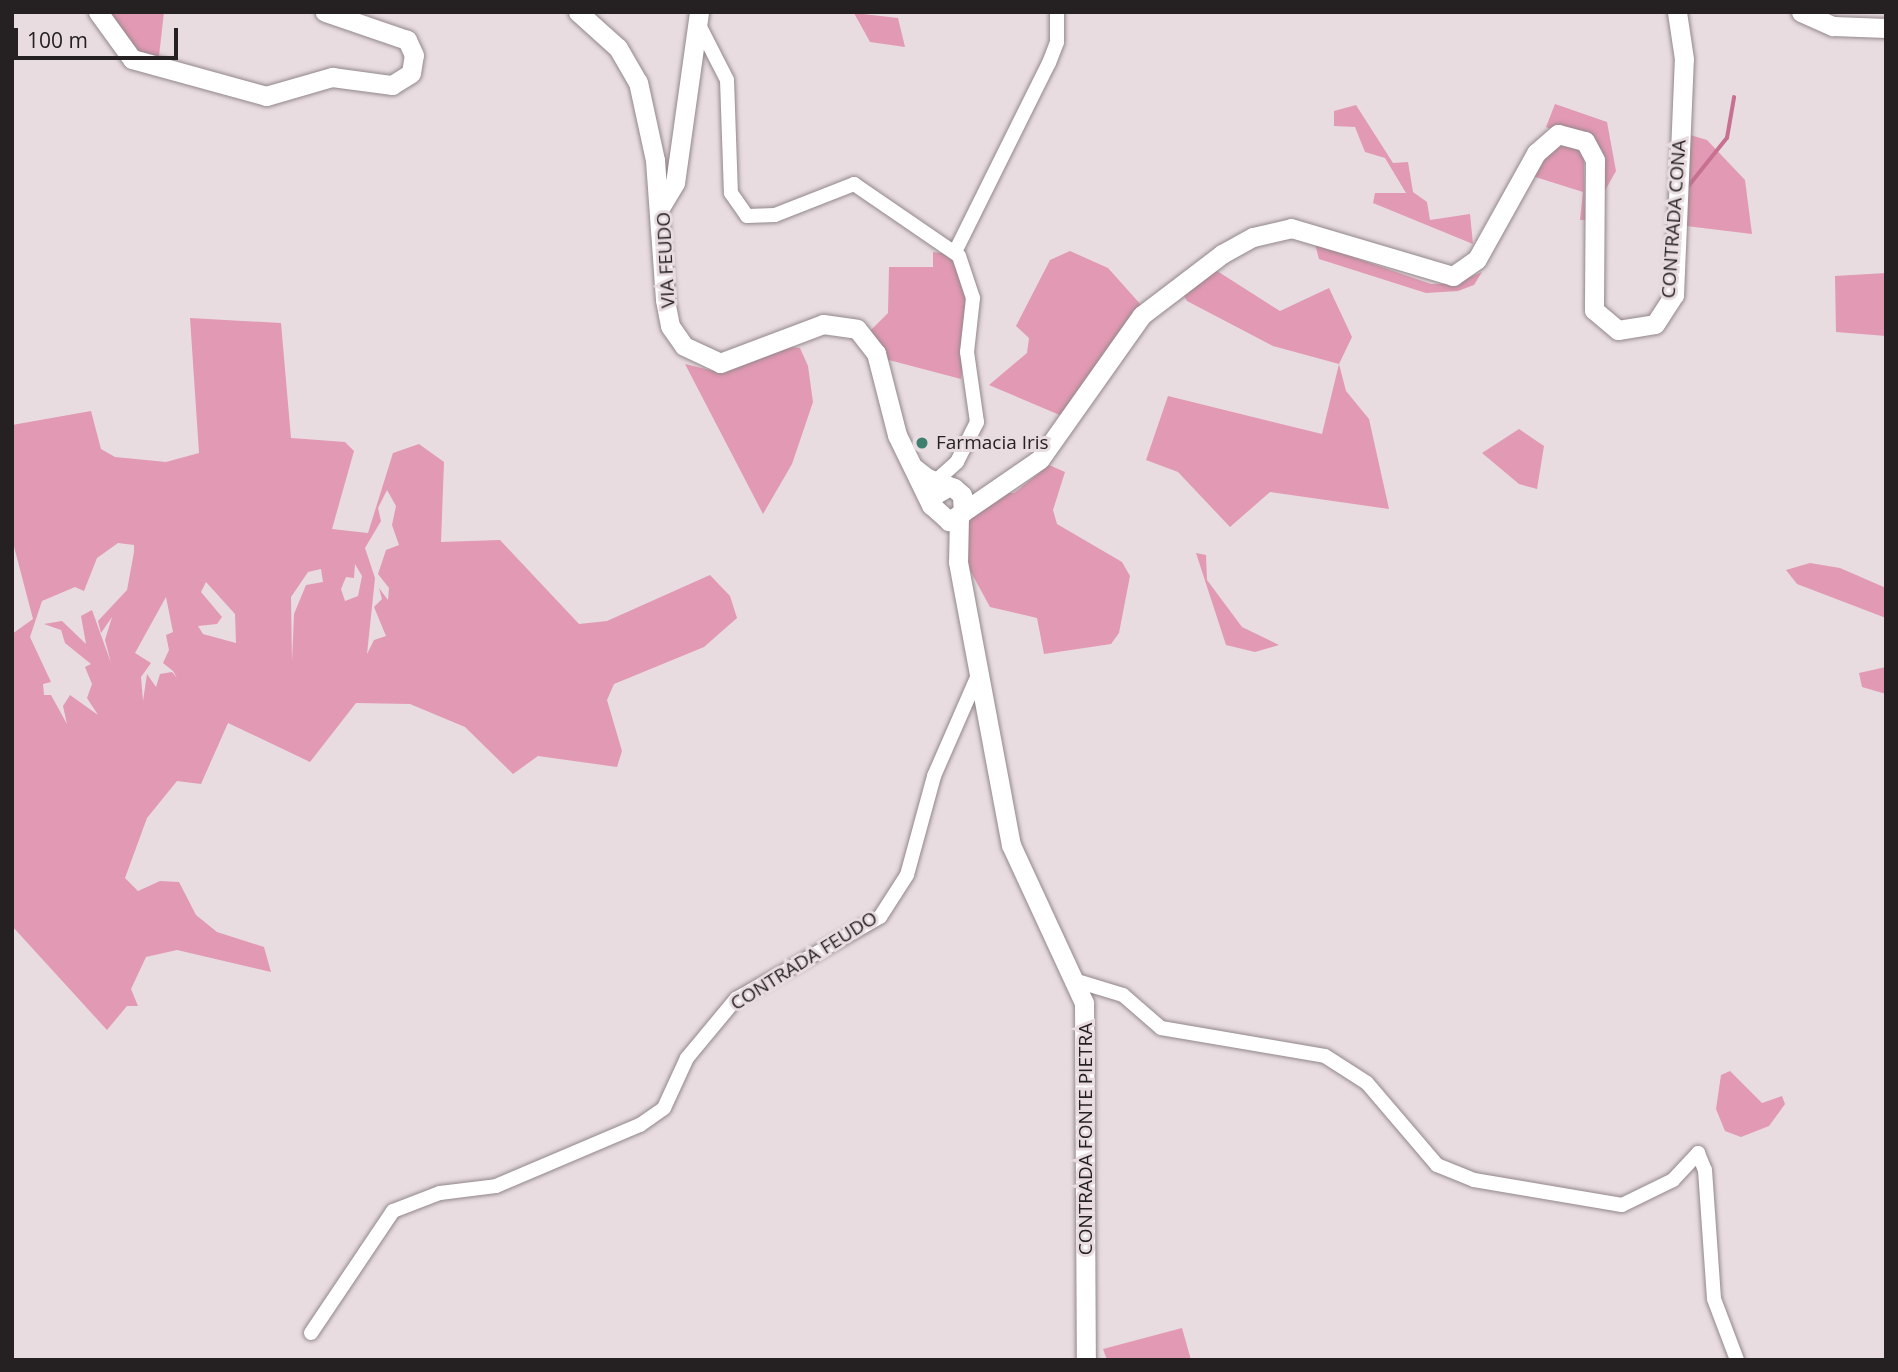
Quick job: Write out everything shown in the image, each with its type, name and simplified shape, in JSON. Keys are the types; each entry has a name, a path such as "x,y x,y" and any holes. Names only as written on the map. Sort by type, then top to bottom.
{"main road":[{"path":"98,12 132,59 266,96 331,77 392,85 411,73 414,55 407,40 325,12"},
{"path":"578,12 618,48 638,82 661,206"},
{"name":"CONTRADA CONA","path":"961,514 1040,459 1142,316 1222,254 1253,237 1291,228 1453,276 1477,259 1536,153 1558,134 1585,141 1595,160 1594,310 1618,330 1655,324 1674,295 1684,59 1677,12"},
{"path":"1801,12 1832,26 1886,28"},
{"name":"VIA FEUDO","path":"699,18 675,183 661,206 665,300 670,326 684,346 720,363 823,324 858,329 876,353 908,461 958,562"},
{"path":"908,461 947,487 961,514 958,562"},
{"name":"CONTRADA CONA","path":"947,487 1001,484"},
{"path":"947,487 934,495 934,512 961,514"},
{"name":"CONTRADA FONTE PIETRA","path":"958,562 981,669 1011,845 1077,981 1088,1031 1086,1360"}],"street":[{"path":"956,252 1049,63 1057,42 1057,12"},
{"path":"699,18 727,80 731,192 747,216 775,215 854,184 956,252 973,298 967,352 977,422 947,487"},
{"name":"CONTRADA FEUDO","path":"311,1333 393,1211 440,1193 496,1186 640,1125 664,1108 687,1058 736,999 880,917 907,875 934,776 981,669"},
{"path":"1077,981 1123,995 1160,1028 1325,1056 1367,1083 1437,1165 1474,1180 1622,1205 1673,1180 1698,1153 1705,1170 1714,1299 1737,1360"}],"shaded area":[{"path":"102,12 164,12 158,65 138,60"},
{"path":"854,13 898,18 905,47 870,42"},
{"path":"1555,104 1607,122 1616,171 1598,203 1598,149 1546,127"},
{"path":"1356,105 1393,163 1408,162 1413,192 1427,202 1430,220 1470,214 1473,244 1373,203 1375,193 1406,193 1385,158 1365,152 1355,127 1334,126 1334,111"},
{"path":"1687,134 1707,140 1745,180 1752,234 1678,225"},
{"path":"1555,142 1575,145 1584,154 1585,220 1580,220 1583,192 1529,175"},
{"path":"1315,244 1431,284 1453,284 1482,272 1474,285 1458,291 1426,293 1319,259"},
{"path":"1070,251 1108,268 1142,306 1062,416 989,385 1027,353 1029,338 1016,326 1050,260"},
{"path":"933,252 949,254 963,282 968,320 961,379 885,359 870,331 888,313 889,267 933,267"},
{"path":"1214,269 1280,311 1329,288 1352,337 1339,364 1273,346 1187,301 1182,293"},
{"path":"1886,273 1886,336 1836,332 1835,276"},
{"path":"190,318 281,323 291,438 345,442 354,451 332,529 368,533 393,453 419,444 444,462 441,542 500,540 579,624 607,621 710,575 730,596 737,618 704,647 614,684 607,700 622,751 617,767 538,756 513,774 465,727 410,704 356,703 310,762 228,723 201,784 177,781 147,818 125,878 138,891 160,881 179,882 196,915 217,932 264,947 271,972 177,950 146,957 131,989 138,1006 127,1006 107,1030 12,926 12,634 33,619 12,539 12,425 91,411 101,449 115,457 166,462 199,453","holes":["387,490 396,506 392,525 399,545 386,550 378,574 389,588 388,600 379,588 382,599 374,607 386,636 374,640 367,654 375,578 365,548 381,521 378,508","118,543 134,545 127,590 98,621 101,633 112,617 105,640 111,663 92,610 81,616 86,644 62,621 44,624 61,630 65,643 91,664 85,667 92,684 87,698 98,715 70,695 63,706 67,724 51,695 44,695 43,684 51,682 30,637 42,601 75,587 84,591 97,558","355,564 362,576 358,596 345,601 341,589 346,577 354,578","321,569 323,582 306,585 294,614 292,662 291,597 308,572","206,582 235,614 236,643 203,634 198,626 217,624 222,617 201,592","166,597 173,632 166,635 169,650 163,663 173,671 177,678 172,672 160,674 156,687 147,674 143,701 141,677 151,663 135,653"]},
{"path":"790,347 800,348 808,366 813,402 792,464 763,514 685,364 722,373"},
{"path":"1339,364 1346,391 1369,419 1389,509 1270,492 1230,527 1178,472 1146,460 1168,396 1322,434"},
{"path":"1519,429 1544,446 1537,489 1519,484 1482,453"},
{"path":"1049,465 1065,472 1053,510 1057,524 1122,562 1130,576 1119,633 1111,644 1044,654 1037,618 990,607 966,563 966,528 977,509 999,493 1014,493"},
{"path":"1196,553 1206,555 1207,580 1242,627 1279,645 1255,652 1226,645"},
{"path":"1810,563 1840,568 1886,588 1886,618 1797,584 1786,570"},
{"path":"1886,667 1886,694 1862,687 1859,673"},
{"path":"1730,1071 1762,1103 1782,1096 1785,1104 1769,1126 1741,1137 1725,1131 1716,1109 1721,1075"},
{"path":"1182,1328 1191,1360 1107,1360 1103,1349"}],"waterway":[{"path":"1686,189 1727,138 1734,98"}],"place":[{"name":"Farmacia Iris","path":"922,443"}]}
